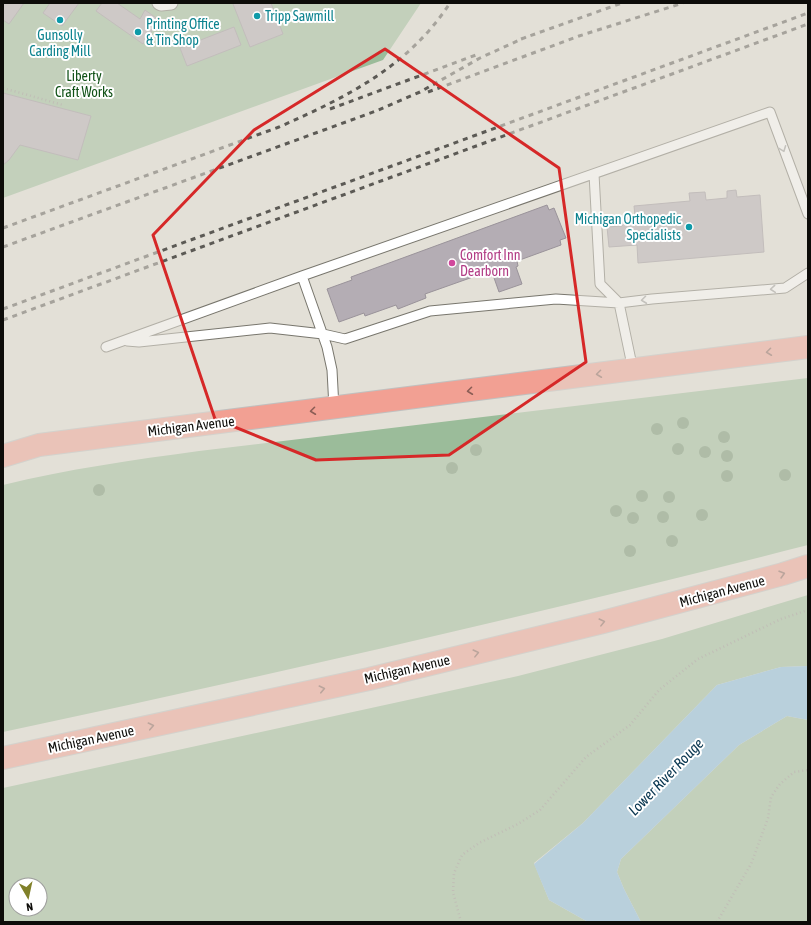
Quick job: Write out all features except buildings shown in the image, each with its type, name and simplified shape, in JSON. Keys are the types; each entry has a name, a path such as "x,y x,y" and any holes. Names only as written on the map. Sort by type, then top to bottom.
{"main road":[{"name":"Michigan Avenue","path":"3,456 39,445 808,348"},
{"name":"Michigan Avenue","path":"3,758 376,677 611,620 808,566"}],"street":[{"path":"158,3 170,3"}],"lane":[{"path":"106,347 302,276 770,112 808,214"},
{"path":"594,174 600,284 619,303 633,370"},
{"path":"122,341 140,342 270,328 323,334 345,339 430,311 556,299 619,303 652,298 785,288 808,273"},
{"path":"302,276 328,347 332,370 334,408"}],"path":[{"path":"3,88 63,105"},
{"path":"461,922 453,892 454,873 462,854 479,843 518,824 540,810 586,757 630,724 659,690 698,659 781,619 808,610"},
{"path":"717,922 751,864 768,818 771,797 780,784 794,772 808,770"}],"highlighted area":[{"path":"385,49 559,168 586,362 449,455 316,460 215,419 153,235 254,130"}],"green space":[{"name":"Liberty Craft Works","path":"3,3 421,3 383,60 3,198"},
{"path":"808,378 808,545 406,643 3,732 3,485 27,479 125,461 199,451"},
{"path":"808,595 808,666 781,667 717,685 583,823 534,863 549,900 588,922 3,922 3,788 518,676 662,639"},
{"path":"787,716 808,720 808,922 641,922 617,872 621,859 739,745"}],"water":[{"name":"Lower River Rouge","path":"808,666 808,720 787,716 739,745 621,859 617,872 641,922 588,922 549,900 534,864 583,823 717,685 781,667"}],"railway":[{"path":"3,228 279,127 328,104 374,78 395,62 415,45 450,3"},
{"path":"521,39 622,3"},
{"path":"428,92 579,36 683,3"},
{"path":"3,309 808,13"},
{"path":"3,320 808,24"},
{"path":"3,247 376,111 420,92 480,58 526,37"},
{"path":"330,109 476,55"}],"place":[{"name":"Tripp Sawmill","path":"257,16"},
{"name":"Gunsolly Carding Mill","path":"60,20"},
{"name":"Printing Office & Tin Shop","path":"138,32"},
{"name":"Michigan Orthopedic Specialists","path":"689,227"},
{"name":"Comfort Inn Dearborn","path":"452,263"}]}
